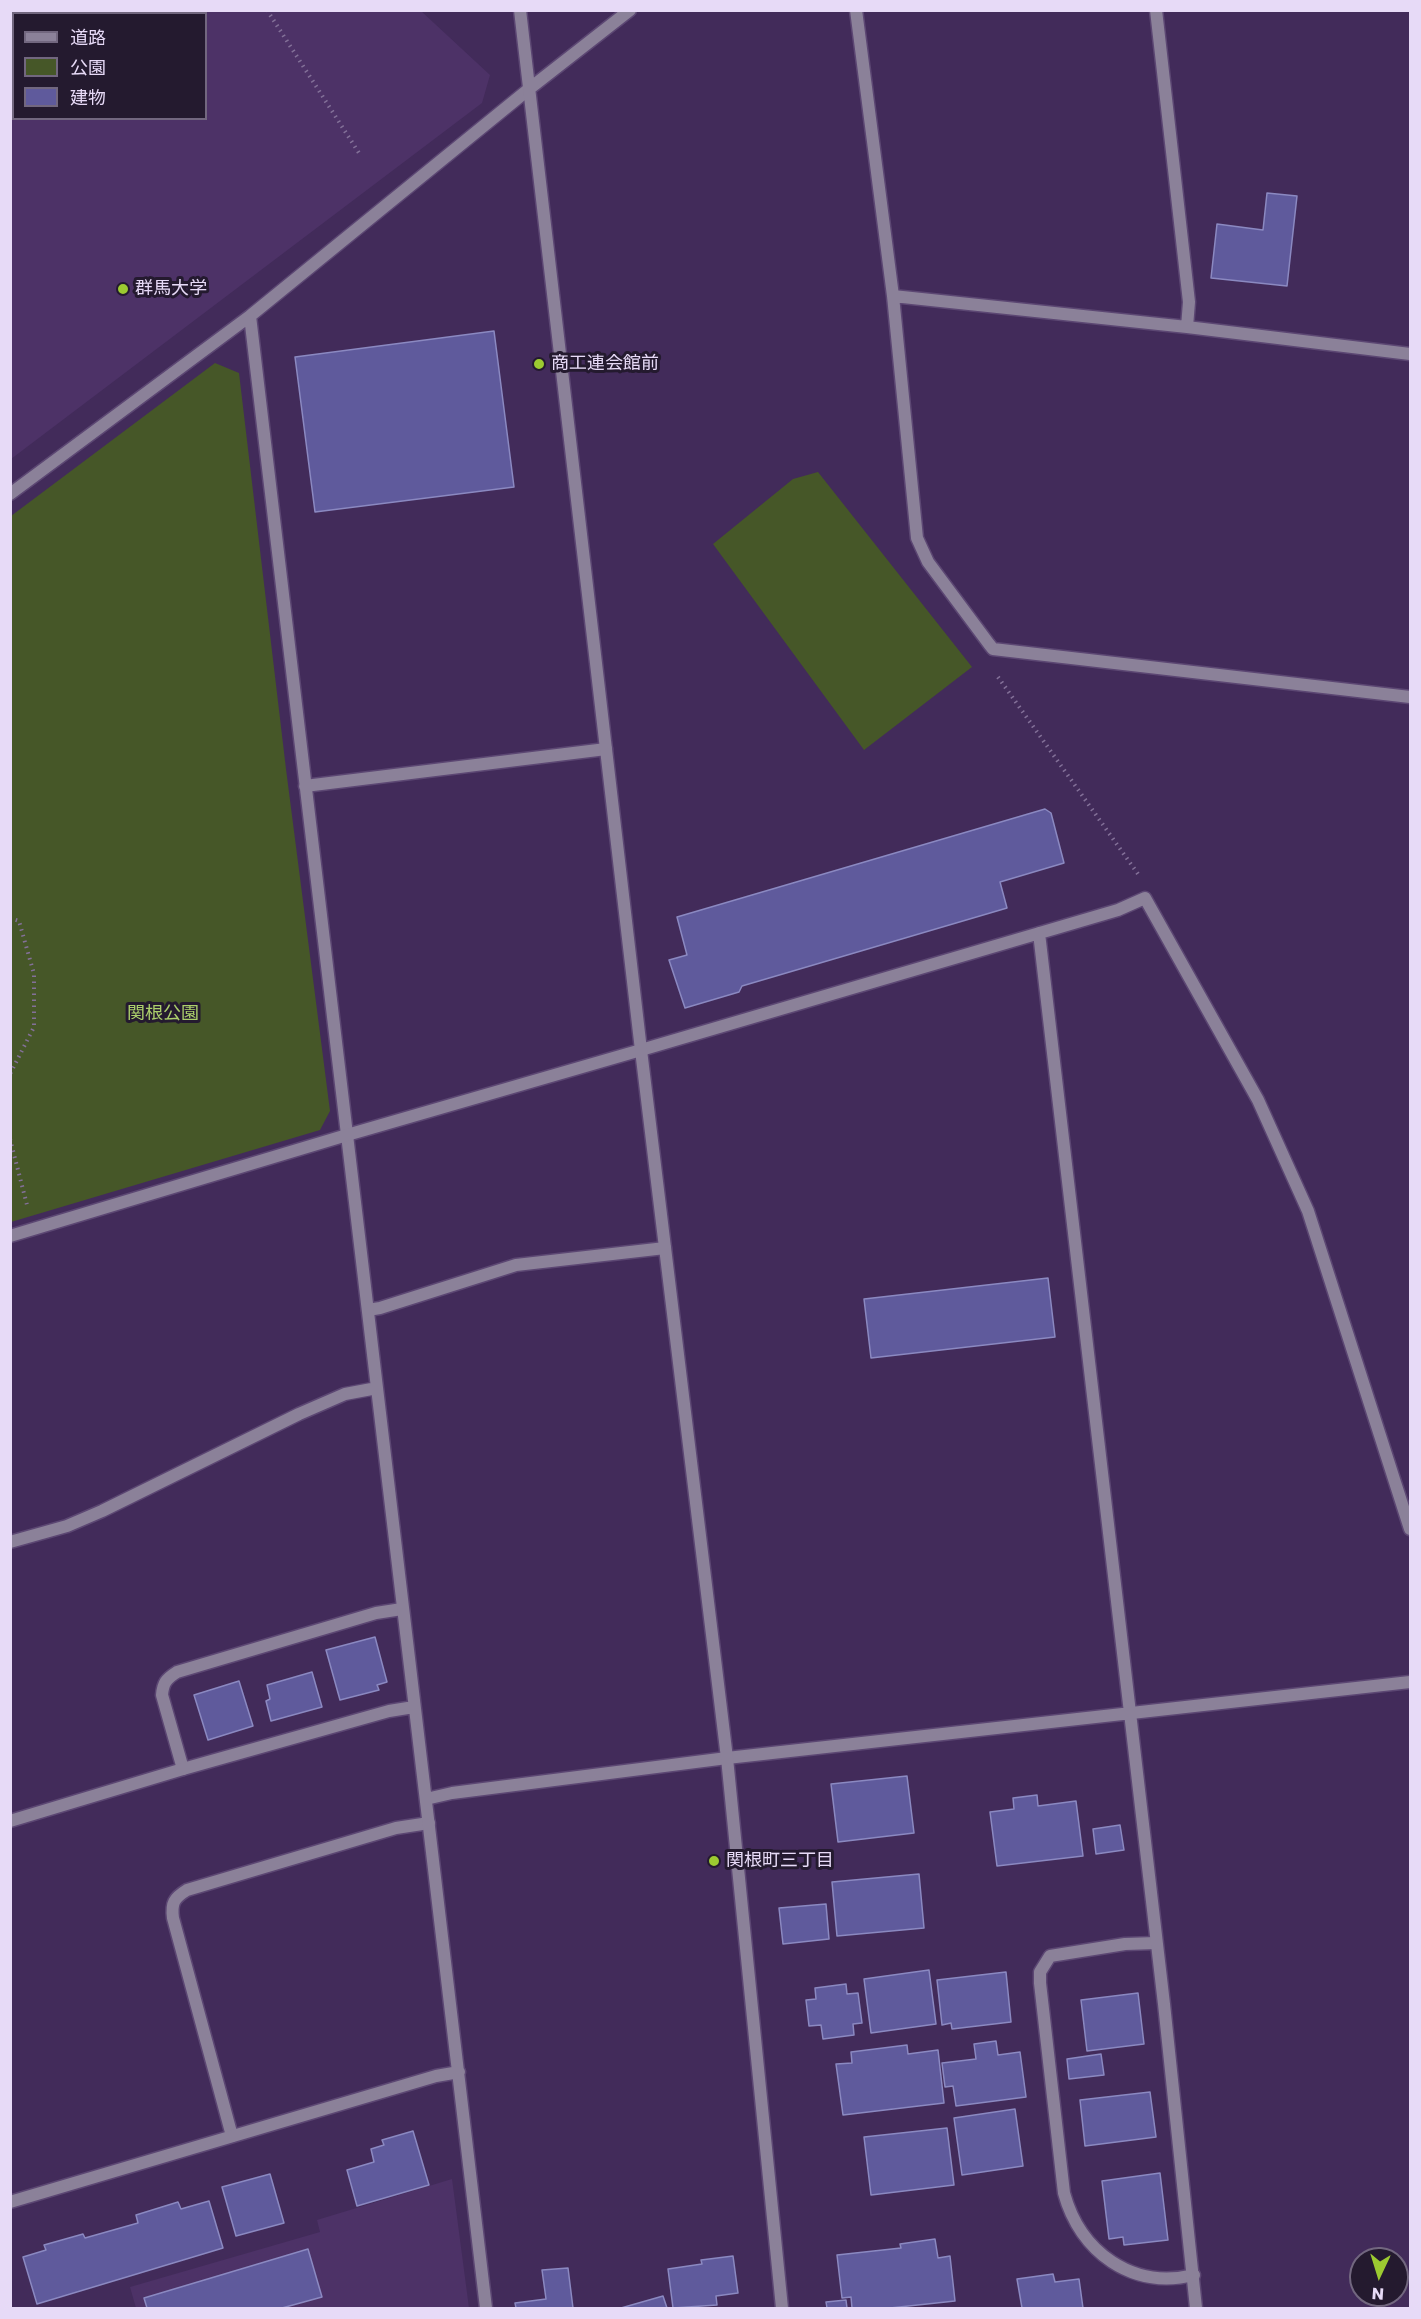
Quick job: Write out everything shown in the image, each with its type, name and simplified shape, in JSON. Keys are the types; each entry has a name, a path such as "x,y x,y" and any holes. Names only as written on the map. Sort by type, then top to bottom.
{"street":[{"path":"520,10 641,1050 727,1758 782,2308"},
{"path":"10,494 250,316 529,89 630,10"},
{"path":"856,10 893,296 917,538 928,562 993,649 1410,697"},
{"path":"1156,10 1189,302 1187,327"},
{"path":"893,296 1187,327 1410,354"},
{"path":"250,316 486,2308"},
{"path":"305,786 606,749"},
{"path":"10,1236 1118,910 1145,898 1258,1100 1308,1211 1410,1529"},
{"path":"1039,933 1130,1714 1196,2308"},
{"path":"368,1310 516,1266 665,1248"},
{"path":"10,1542 67,1526 299,1414 345,1394 377,1388"},
{"path":"183,1769 162,1695 163,1684 167,1678 177,1672 376,1613 402,1609"},
{"path":"426,1799 452,1793 727,1758 1410,1682"},
{"path":"10,1821 183,1769 389,1711 414,1707"},
{"path":"232,2136 172,1918 171,1906 175,1897 187,1890 396,1828 429,1823"},
{"path":"1156,1943 1125,1944 1050,1956 1040,1972 1064,2193 1075,2225 1098,2251 1125,2270 1160,2278 1178,2279 1194,2275"},
{"path":"10,2202 436,2076 459,2072"}],"path":[{"path":"267,10 359,153"},
{"path":"993,649 990,666 1148,886 1145,898"},
{"path":"10,918 19,921 33,974 34,1027 10,1074"},
{"path":"10,1138 33,1229"}],"shaded area":[{"name":"群馬大学","path":"11,10 421,11 490,75 482,103 11,459"},
{"path":"452,2179 469,2308 136,2308 130,2287 320,2232 317,2220"}],"green space":[{"name":"関根公園","path":"215,363 239,373 286,769 330,1111 320,1130 11,1222 11,516"},
{"path":"818,472 972,667 864,750 713,544 793,479"}],"building":[{"path":"1267,193 1297,196 1287,286 1211,278 1217,224 1263,230"},
{"path":"494,331 514,487 315,512 295,357"},
{"path":"1045,809 1051,813 1064,863 1000,882 1007,908 742,986 739,992 685,1008 669,960 687,955 677,917"},
{"path":"1048,1278 1055,1337 871,1358 864,1299"},
{"path":"375,1637 387,1682 377,1685 379,1690 340,1700 326,1650"},
{"path":"312,1672 322,1707 271,1721 266,1701 270,1699 267,1685"},
{"path":"239,1681 253,1726 208,1740 194,1695"},
{"path":"907,1776 914,1833 838,1842 831,1784"},
{"path":"1037,1795 1038,1806 1076,1801 1083,1856 997,1866 990,1812 1014,1809 1013,1798"},
{"path":"1120,1825 1124,1850 1096,1854 1093,1829"},
{"path":"919,1874 924,1928 837,1936 832,1882"},
{"path":"826,1904 829,1939 783,1944 779,1908"},
{"path":"929,1970 936,2024 871,2033 864,1979"},
{"path":"1006,1972 1011,2022 952,2029 951,2023 942,2025 937,1980"},
{"path":"846,1984 847,1994 858,1993 862,2023 853,2024 854,2035 823,2039 821,2025 809,2026 806,2000 816,1999 815,1988"},
{"path":"1138,1993 1144,2044 1087,2051 1081,2000"},
{"path":"996,2041 998,2055 1020,2052 1026,2097 956,2106 953,2086 945,2087 942,2063 976,2059 974,2044"},
{"path":"907,2045 908,2054 938,2050 944,2103 843,2115 836,2064 852,2063 851,2052"},
{"path":"1101,2054 1104,2075 1069,2079 1067,2059"},
{"path":"1150,2092 1156,2137 1085,2146 1080,2100"},
{"path":"1015,2109 1023,2166 962,2175 954,2118"},
{"path":"947,2128 954,2185 871,2195 864,2137"},
{"path":"413,2131 429,2185 357,2206 347,2170 374,2162 371,2149 384,2145 382,2140"},
{"path":"1160,2173 1168,2240 1124,2245 1123,2237 1109,2239 1102,2181"},
{"path":"270,2174 284,2223 236,2236 222,2187"},
{"path":"209,2201 223,2248 37,2304 23,2257 46,2250 44,2245 83,2234 85,2238 138,2223 136,2215 178,2202 181,2209"},
{"path":"935,2239 938,2258 950,2256 955,2301 890,2308 852,2308 851,2297 842,2298 837,2255 901,2248 900,2244"},
{"path":"308,2249 322,2297 282,2308 147,2308 144,2298"},
{"path":"733,2256 738,2293 716,2296 717,2305 673,2308 668,2269 702,2264 701,2260"},
{"path":"568,2268 573,2308 516,2308 515,2303 546,2299 542,2270"},
{"path":"1053,2274 1055,2282 1079,2279 1083,2308 1022,2308 1017,2279"},
{"path":"663,2296 667,2308 621,2308"},
{"path":"846,2300 847,2308 827,2308 826,2302"}],"place":[{"name":"群馬大学","path":"123,289"},
{"name":"商工連会館前","path":"539,364"},
{"name":"関根町三丁目","path":"714,1861"}]}
